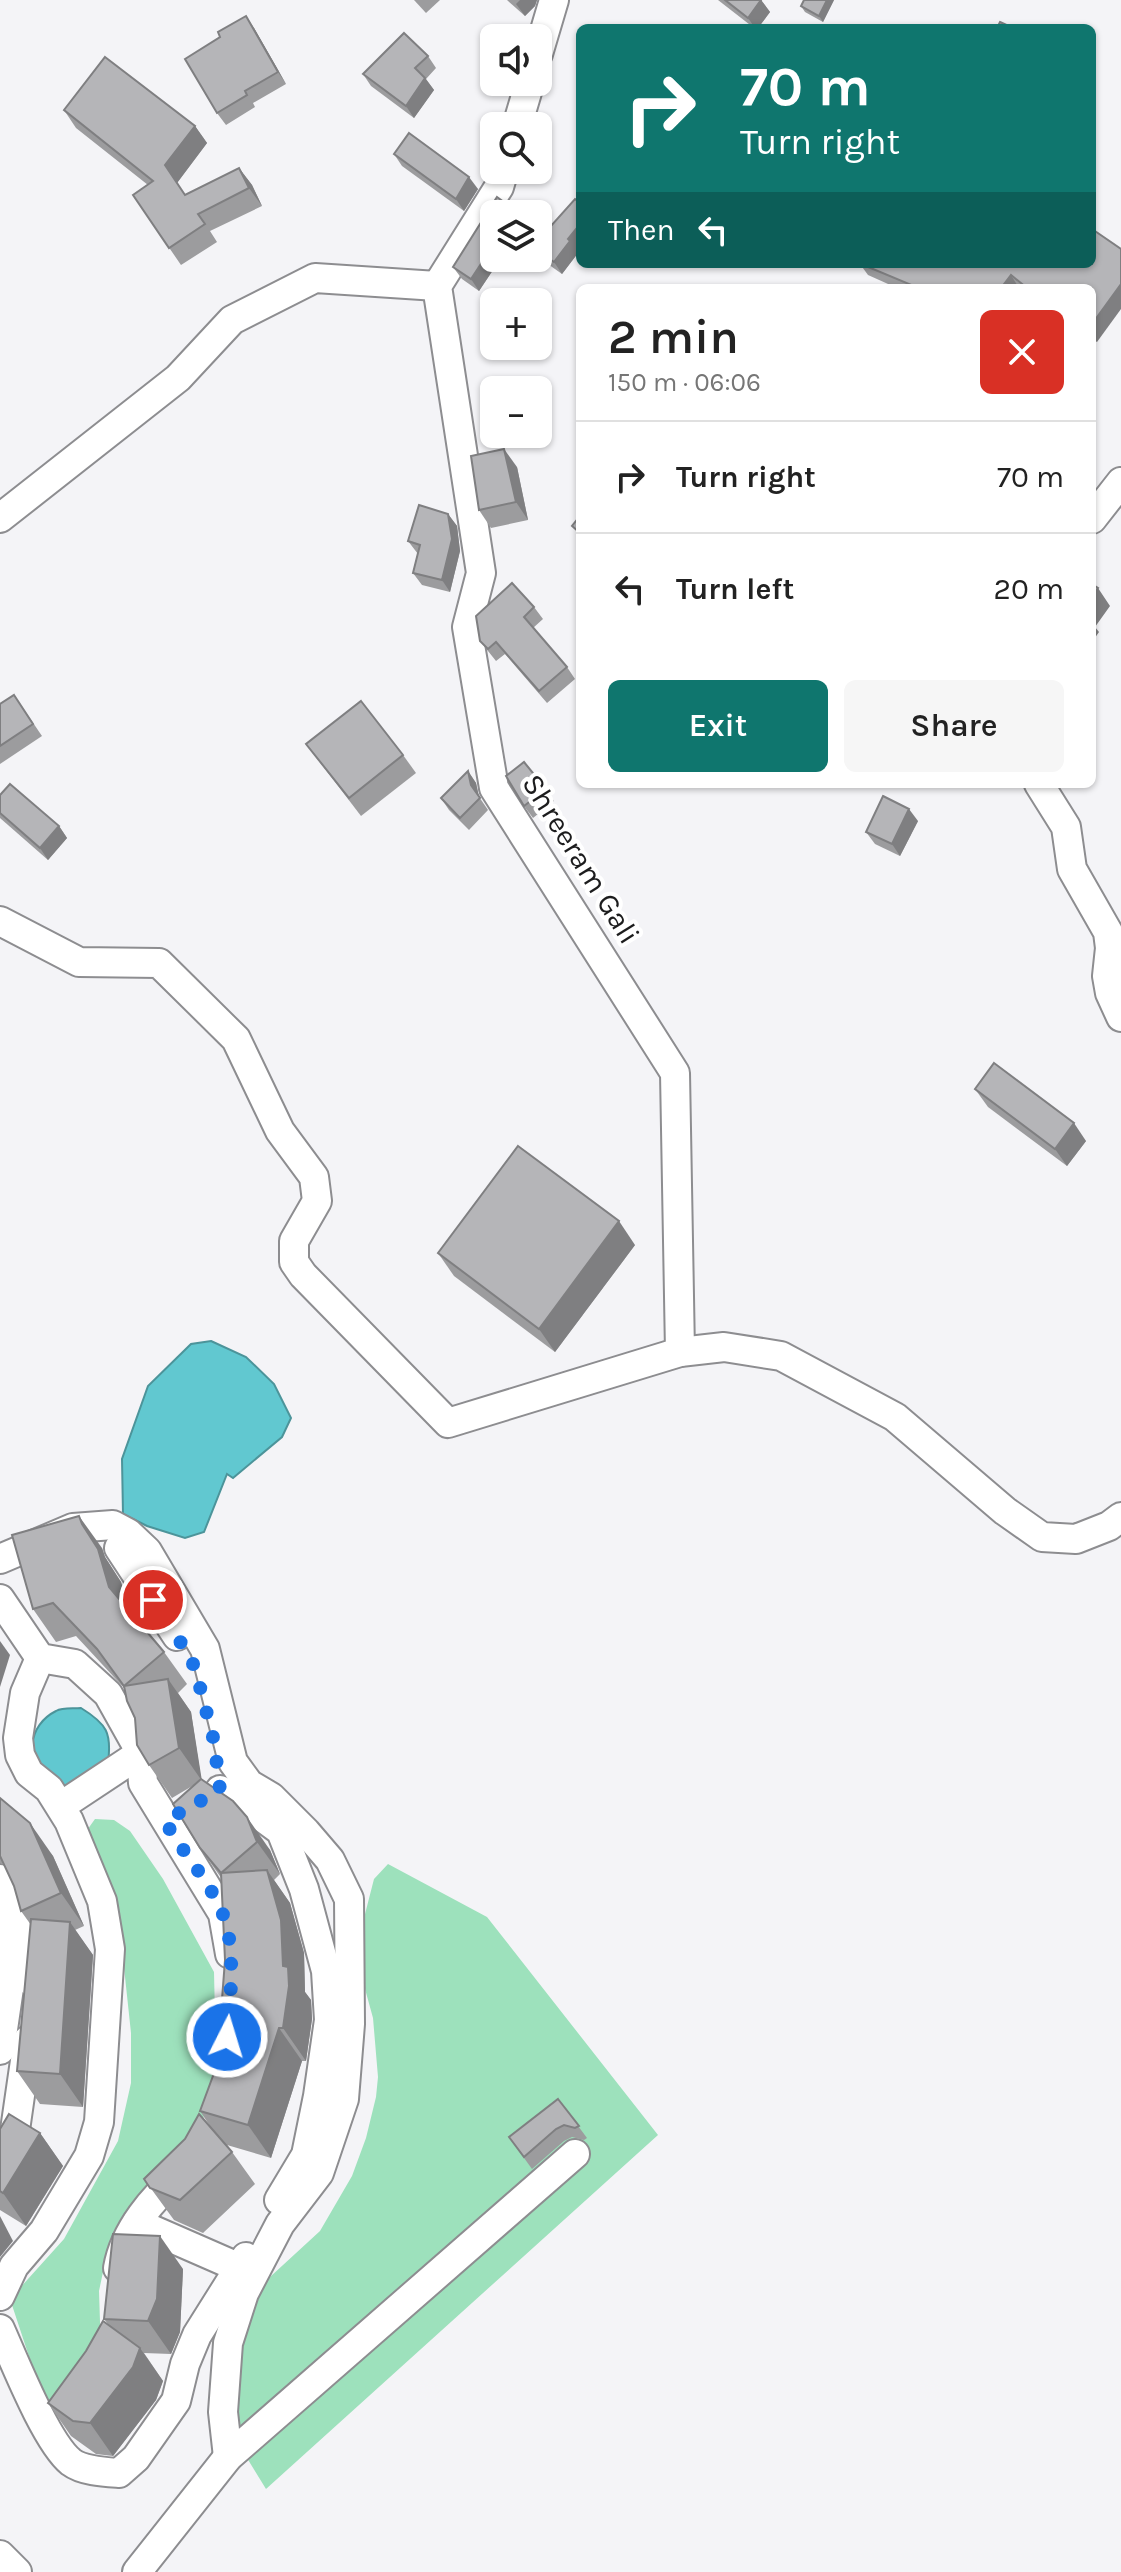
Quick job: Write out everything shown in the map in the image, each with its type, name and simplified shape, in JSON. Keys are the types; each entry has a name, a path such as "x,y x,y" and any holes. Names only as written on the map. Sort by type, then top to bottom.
{"street":[{"path":"547,24 554,0"},
{"path":"0,518 178,378 232,320 315,278 437,286 500,184"},
{"name":"Shreeram Gali","path":"437,286 481,573 467,627 494,788 675,1073 680,1352"},
{"path":"1096,514 1121,482"},
{"path":"1042,788 1066,827 1072,869 1108,932 1107,976 1110,993 1121,1017"},
{"path":"0,921 79,962 159,963 236,1039 280,1131 314,1177 317,1201 294,1241 294,1262 303,1275 448,1423 680,1352 724,1347 781,1356 895,1417 1005,1511 1042,1537 1076,1539 1109,1526 1121,1517"},
{"path":"0,1559 73,1528 113,1525 128,1533 147,1551 205,1649 233,1762 249,1784 271,1797 314,1841 330,1860 349,1899 350,2024 344,2099 319,2173 280,2224 257,2265 236,2318 228,2343 223,2412 228,2457"},
{"path":"119,1548 195,1668 214,1741 220,1790"},
{"path":"0,1599 40,1658 75,1664 108,1694 141,1753 143,1783 223,1914 229,1945 230,1984"},
{"path":"0,2296 14,2266 44,2231 89,2156 99,2122 110,1949 102,1901 61,1806 49,1789 29,1773 20,1755 18,1738 25,1693 40,1658"},
{"path":"61,1806 141,1753"},
{"path":"165,1821 220,1790"},
{"path":"0,2329 51,2435 71,2462 97,2471 119,2473 136,2458 176,2401 185,2364 197,2335 306,2155 329,2020 326,1971 304,1889 281,1831 220,1790"},
{"path":"0,1879 21,1926 34,1970 31,2018 14,2137 0,2159"},
{"path":"0,1925 10,1981 0,2050"},
{"path":"115,2294 121,2251 137,2223 200,2153"},
{"path":"137,2572 228,2457 575,2154"},
{"path":"137,2223 240,2268"},
{"path":"51,2435 68,2410"},
{"path":"0,2555 17,2572"}],"green space":[{"path":"95,1819 114,1820 130,1831 163,1879 214,1972 216,2060 197,2147 142,2198 107,2253 99,2291 101,2353 49,2417 10,2299 64,2239 118,2141 131,2083 131,2033 120,1930 85,1833"},
{"path":"388,1864 487,1917 658,2135 266,2489 239,2445 229,2363 258,2288 320,2231 352,2176 366,2138 378,2077 373,2018 362,1978 364,1918 374,1879"}],"water":[{"path":"211,1341 246,1357 274,1384 291,1418 282,1437 233,1478 227,1474 204,1532 185,1538 147,1526 123,1514 122,1459 148,1386 191,1344"},
{"path":"81,1708 106,1730 108,1763 72,1788 53,1782 40,1771 32,1743 47,1717 59,1710"}],"building":[{"path":"725,0 761,0 748,18"},
{"path":"804,0 827,0 819,16 801,6"},
{"path":"246,16 278,72 245,91 247,95 217,113 185,59 220,37 218,32"},
{"path":"404,33 428,56 415,68 425,78 406,106 363,74"},
{"path":"105,57 195,126 165,165 185,195 239,168 249,188 198,214 205,224 169,248 133,195 153,181 64,110"},
{"path":"409,133 469,177 456,199 394,154"},
{"path":"575,199 576,229 554,262 552,225"},
{"path":"480,224 480,265 471,279 453,267"},
{"path":"1096,232 1121,249 1121,284 1096,318 1096,284 1022,284 1011,275 1004,284 909,284 871,268 1096,268"},
{"path":"504,449 516,502 479,510 471,456"},
{"path":"419,505 448,514 452,539 442,580 413,573 420,545 408,541"},
{"path":"512,583 534,607 524,617 567,667 539,691 496,642 488,649 480,641 476,616"},
{"path":"14,695 33,724 0,746 0,704"},
{"path":"361,701 403,755 349,798 306,744"},
{"path":"524,762 546,789 524,806 506,776"},
{"path":"468,771 471,785 480,798 460,818 441,798"},
{"path":"10,784 59,826 40,848 0,813 0,795"},
{"path":"883,796 909,809 892,844 866,832"},
{"path":"994,1063 1074,1123 1055,1149 975,1089"},
{"path":"518,1146 619,1221 539,1329 438,1253"},
{"path":"79,1516 98,1549 109,1587 164,1652 124,1686 97,1649 53,1603 33,1609 12,1535"},
{"path":"168,1679 179,1748 149,1765 137,1745 135,1718 124,1686"},
{"path":"201,1779 233,1801 247,1817 257,1842 221,1873 200,1848 173,1804"},
{"path":"0,1798 30,1823 61,1893 21,1911 0,1856"},
{"path":"267,1870 281,1920 283,1966 288,1967 289,1986 283,2028 279,2028 248,2125 200,2111 217,2065 225,1960 221,1873"},
{"path":"31,1919 70,1922 60,2074 17,2071"},
{"path":"558,2099 579,2126 564,2125 556,2129 524,2157 509,2137"},
{"path":"9,2114 40,2133 3,2193 0,2191 0,2129"},
{"path":"199,2114 232,2152 180,2200 150,2188 144,2179 185,2139"},
{"path":"113,2234 160,2236 157,2299 148,2321 104,2319"},
{"path":"103,2321 140,2348 133,2367 90,2423 73,2421 48,2403 86,2351"}],"route":[{"path":"153,1600 195,1668 219,1766 220,1790 165,1821 223,1914 229,1945 227,2037"}]}
